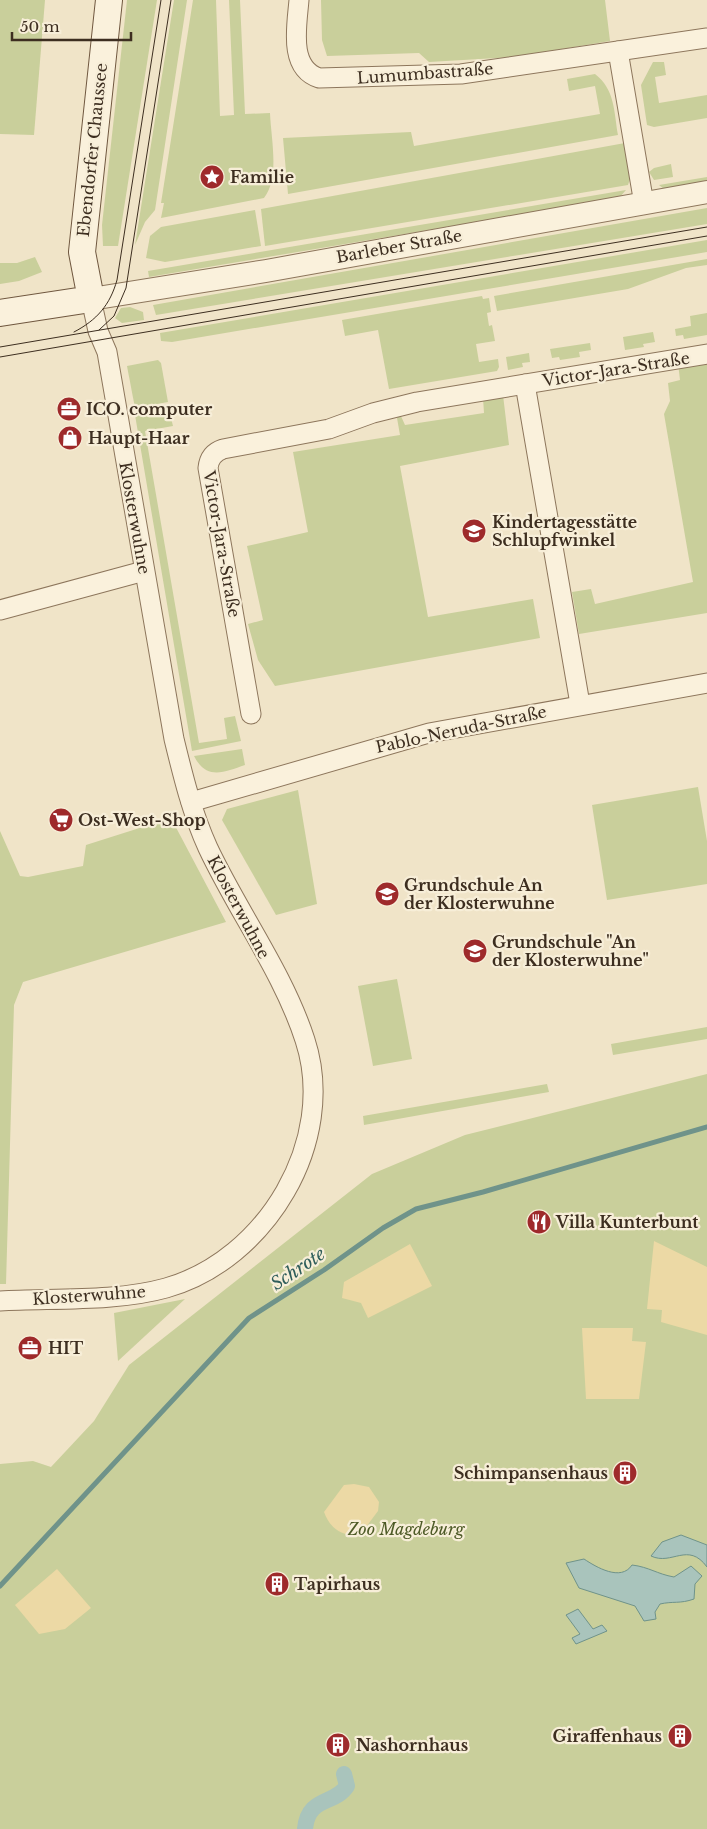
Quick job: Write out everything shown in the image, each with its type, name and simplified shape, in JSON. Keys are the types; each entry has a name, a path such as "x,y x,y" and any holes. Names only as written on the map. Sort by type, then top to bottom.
{"main road":[{"name":"Ebendorfer Chaussee","path":"91,299 82,252 109,0"},
{"path":"0,313 91,299"}],"street":[{"name":"Lumumbastraße","path":"299,0 298,57 307,72 319,78 460,74 707,38"},
{"path":"618,51 644,204"},
{"name":"Barleber Straße","path":"91,299 266,271 707,192"},
{"name":"Klosterwuhne","path":"0,1301 131,1294 160,1289 185,1281 215,1265 250,1237 277,1205 297,1167 308,1130 312,1099 311,1074 306,1042 289,1001 208,849 191,802 174,739 107,352 98,331 91,299"},
{"name":"Victor-Jara-Straße","path":"252,714 208,467 212,456 223,449 329,430 373,414 417,402 707,354"},
{"name":"Victor-Jara-Straße","path":"525,384 580,704"},
{"path":"0,610 144,571"},
{"name":"Pablo-Neruda-Straße","path":"191,802 404,739 462,725 707,683"}],"green space":[{"path":"0,0 45,0 34,135 0,134"},
{"path":"127,0 157,0 118,246 103,246 102,225"},
{"path":"174,0 187,0 155,210 145,222 135,245"},
{"path":"193,0 216,0 220,116 234,115 229,0 240,0 245,114 270,113 273,157 272,180 264,198 161,218 164,203 161,203"},
{"path":"321,0 605,0 610,41 514,57 429,62 419,53 327,56 322,40"},
{"path":"653,62 664,62 666,75 655,77 659,103 707,95 707,118 654,127 647,125 641,85"},
{"path":"595,74 602,80 610,94 618,135 288,194 283,138 411,132 414,146 600,114 595,86 569,91 567,79"},
{"path":"625,143 632,173 628,185 265,246 261,209"},
{"path":"671,164 673,177 654,180 649,172 654,168"},
{"path":"707,177 707,184 664,189 659,185"},
{"path":"626,190 619,198 149,277 148,271"},
{"path":"707,208 707,224 156,315 153,305"},
{"path":"255,210 261,246 165,262 146,258 150,236 161,227"},
{"path":"707,240 707,252 172,342 161,341 160,333"},
{"path":"35,257 42,272 19,281 0,284 0,263 17,263"},
{"path":"707,259 707,265 686,268 628,289 497,311 494,296"},
{"path":"482,296 483,299 489,298 491,312 487,313 489,326 492,325 495,341 476,344 479,362 498,359 499,367 497,371 389,389 378,330 345,336 342,320"},
{"path":"130,307 143,312 144,320 122,323 115,318 121,308"},
{"path":"707,313 707,335 684,339 683,335 676,336 675,329 691,326 690,316"},
{"path":"653,332 655,342 643,344 644,347 625,350 623,337"},
{"path":"590,343 591,350 579,352 580,357 560,360 559,357 552,358 550,349"},
{"path":"529,353 530,362 522,363 523,367 508,370 506,357"},
{"path":"707,359 707,613 579,634 572,592 591,589 595,604 693,582 664,414 670,401 668,383 680,380 678,363"},
{"path":"158,360 161,363 168,402 135,408 127,366"},
{"path":"503,395 509,445 400,466 428,617 533,599 540,638 275,686 258,660 248,624 263,620 247,546 308,532 293,452 400,435 397,418 400,414 405,425 484,413 483,398"},
{"path":"163,413 171,418 173,426 145,431 199,743 227,739 224,718 235,716 241,741 192,751 135,415"},
{"path":"242,749 245,765 223,772 210,772 204,769 194,756"},
{"path":"698,787 707,841 707,884 607,900 592,805"},
{"path":"298,790 317,904 276,915 222,820 227,809"},
{"path":"171,818 226,922 23,982 14,1005 6,1284 0,1284 0,831 20,876 28,877 83,866 86,845"},
{"path":"397,979 412,1059 373,1066 358,986"},
{"path":"707,1027 707,1039 613,1055 611,1044"},
{"name":"Zoo Magdeburg","path":"707,1074 707,1829 0,1829 0,1464 33,1461 51,1467 94,1421 129,1365 372,1174 465,1135"},
{"path":"547,1084 549,1092 364,1125 363,1116"},
{"path":"185,1299 118,1361 114,1313"}],"sand":[{"path":"654,1241 707,1267 707,1335 661,1322 662,1310 647,1309"},
{"path":"410,1244 432,1286 368,1318 361,1303 342,1298 344,1282"},
{"path":"582,1328 633,1328 632,1341 646,1342 639,1399 586,1399"},
{"path":"354,1484 369,1487 379,1502 378,1511 360,1535 338,1531 330,1523 324,1512 344,1485"},
{"path":"57,1569 91,1608 65,1629 39,1634 15,1605"}],"water":[{"path":"681,1535 707,1545 707,1567 700,1559 693,1556 680,1555 659,1558 651,1556 662,1542"},
{"path":"584,1559 595,1566 615,1573 627,1570 632,1565 674,1577 691,1566 702,1576 695,1584 694,1599 660,1604 655,1612 656,1619 644,1621 635,1606 579,1588 566,1563"},
{"path":"578,1609 593,1629 602,1625 607,1631 576,1644 572,1638 580,1634 566,1615"}],"waterway":[{"name":"Schrote","path":"0,1586 249,1318 324,1270 383,1228 416,1209 483,1192 707,1127"},
{"path":"305,1829 307,1818 311,1811 316,1806 342,1792 347,1786 344,1774"}],"tram line":[{"path":"74,332 102,311 111,297 117,280 161,0"},
{"path":"99,330 114,316 126,288 171,0"},
{"path":"0,347 707,227"},
{"path":"0,357 707,236"}],"place":[{"name":"Familie","path":"212,177"},
{"name":"ICO. computer","path":"69,409"},
{"name":"Haupt-Haar","path":"70,438"},
{"name":"Kindertagesstätte Schlupfwinkel","path":"474,531"},
{"name":"Ost-West-Shop","path":"61,820"},
{"name":"Grundschule An der Klosterwuhne","path":"387,894"},
{"name":"Grundschule \"An der Klosterwuhne\"","path":"475,951"},
{"name":"Villa Kunterbunt","path":"539,1222"},
{"name":"HIT","path":"30,1348"},
{"name":"Schimpansenhaus","path":"625,1473"},
{"name":"Tapirhaus","path":"277,1584"},
{"name":"Giraffenhaus","path":"680,1736"},
{"name":"Nashornhaus","path":"338,1745"}]}
